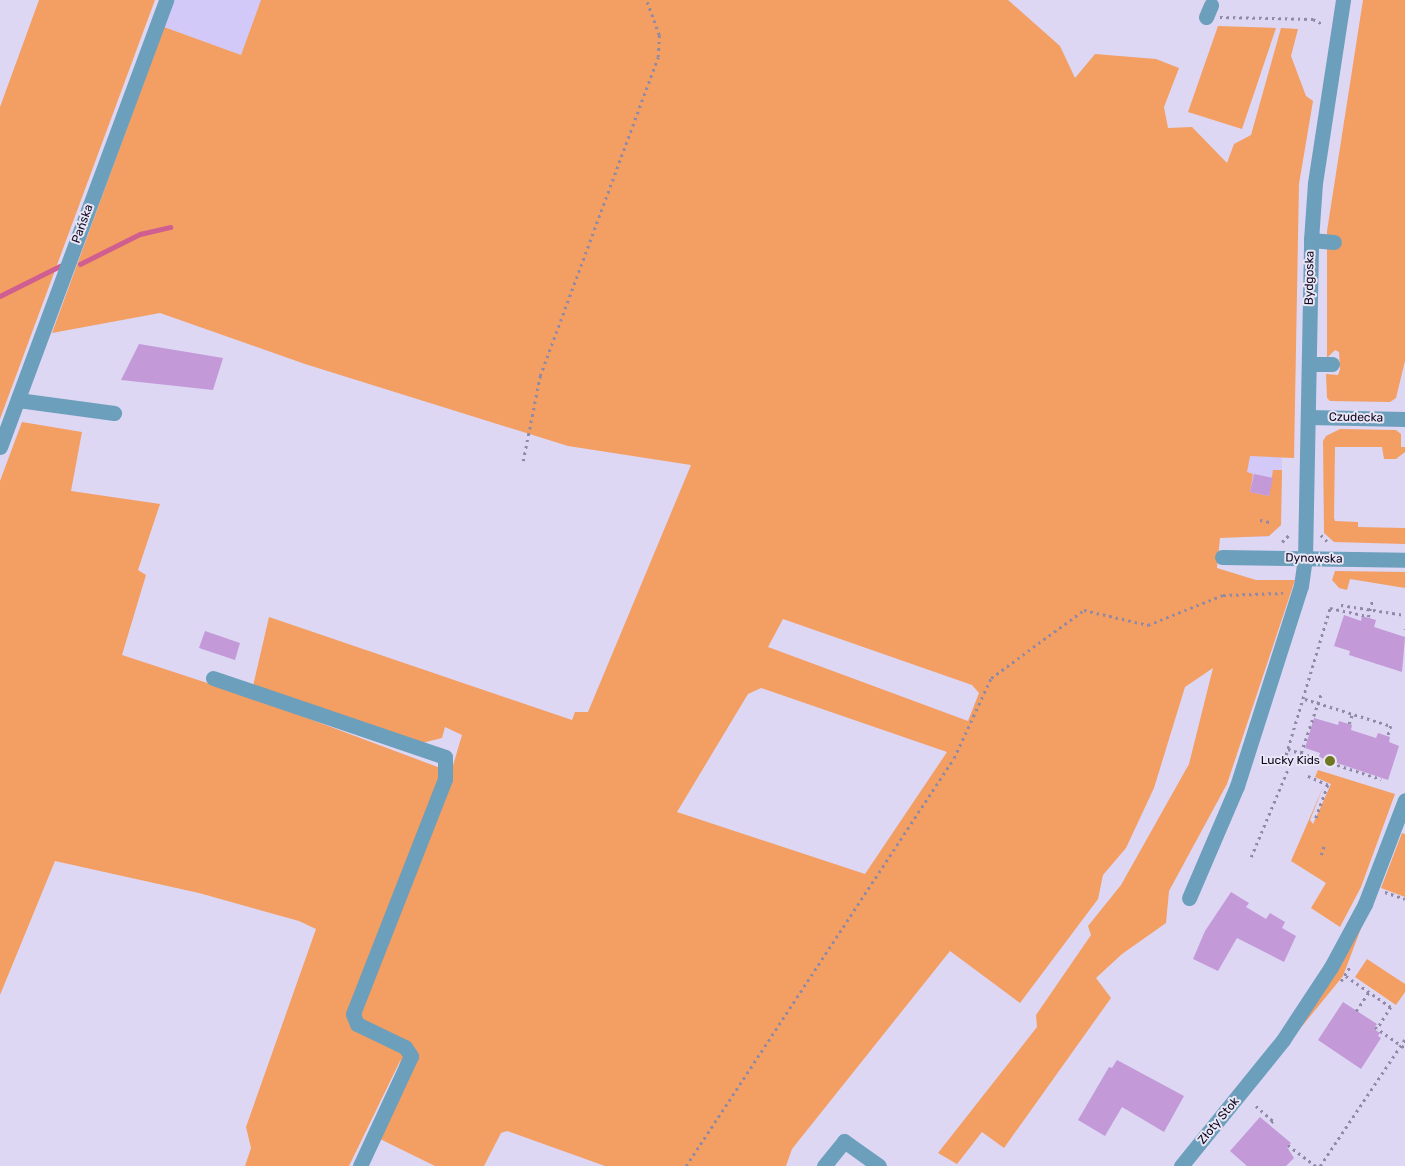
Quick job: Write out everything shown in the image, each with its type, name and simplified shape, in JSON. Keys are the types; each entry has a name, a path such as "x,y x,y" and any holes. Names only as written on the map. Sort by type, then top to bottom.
{"street":[{"name":"Pańska","path":"0,447 166,0"},
{"name":"Bydgoska","path":"1189,898 1237,786 1299,593 1305,559 1311,240 1315,183 1343,0"},
{"path":"1311,240 1334,242"},
{"path":"1309,364 1332,364"},
{"path":"18,400 114,413"},
{"name":"Czudecka","path":"1308,417 1405,418"},
{"name":"Dynowska","path":"1222,557 1405,560"},
{"path":"213,678 444,757 445,778 353,1014 357,1024 406,1047 411,1056 360,1166"},
{"name":"Złoty Stok","path":"1181,1166 1256,1076 1331,967 1364,904 1405,800"},
{"path":"824,1166 844,1141 879,1166"}],"path":[{"path":"522,461 540,376 658,57 659,35 646,0"},
{"path":"1209,11 1313,19 1320,21 1326,30"},
{"path":"1260,520 1270,522"},
{"path":"686,1166 954,758 991,678 1084,610 1148,625 1223,595 1299,593"},
{"path":"1284,761 1330,608 1368,617 1372,601"},
{"path":"1341,605 1405,615"},
{"path":"1301,753 1321,694"},
{"path":"1304,699 1391,726 1388,736"},
{"path":"1349,724 1352,714"},
{"path":"1288,749 1381,779"},
{"path":"1251,857 1290,764"},
{"path":"1308,776 1328,785 1315,821"},
{"path":"1321,855 1326,843"},
{"path":"1378,889 1405,899"},
{"path":"1346,976 1391,1007 1376,1028 1405,1048"},
{"path":"1356,1011 1369,992"},
{"path":"1288,1145 1318,1166 1405,1039"},
{"path":"1256,1106 1273,1121 1270,1125"},
{"path":"1308,1166 1310,1162"}],"shaded area":[{"path":"39,0 155,0 0,419 0,107"},
{"path":"174,0 261,0 241,55 164,27"},
{"path":"261,0 1008,0 1060,46 1075,78 1095,54 1156,59 1179,68 1164,107 1168,128 1192,127 1227,163 1234,144 1251,135 1281,28 1298,29 1291,56 1306,96 1313,101 1299,184 1294,458 1250,456 1247,472 1253,474 1250,492 1269,496 1273,470 1282,470 1281,525 1269,536 1220,538 1217,568 1256,580 1295,580 1227,784 1169,891 1166,923 1122,954 1096,978 1111,998 1004,1148 982,1132 957,1164 938,1153 1037,1027 1036,1015 1091,935 1088,926 1121,885 1189,764 1213,668 1185,687 1154,788 1126,848 1103,875 1098,899 1020,1003 950,951 792,1149 786,1166 605,1166 507,1131 501,1133 484,1166 435,1166 378,1138 401,1059 349,1166 245,1166 251,1148 246,1127 316,929 299,921 199,893 55,861 0,995 0,481 22,422 82,432 71,491 160,504 138,570 146,575 122,655 259,700 451,772 462,735 445,727 442,738 422,743 253,686 269,617 572,720 575,712 588,712 691,465 568,446 305,364 160,313 52,333 164,27 241,55","holes":["783,619 972,685 979,693 968,721 768,647","761,688 947,752 865,874 677,812 748,694"]},
{"path":"1363,0 1405,0 1405,361 1396,398 1390,402 1330,401 1327,398 1326,374 1338,375 1340,369 1339,352 1335,350 1327,358 1327,231"},
{"path":"1218,26 1276,28 1242,129 1188,112"},
{"path":"1340,429 1396,430 1401,434 1401,447 1405,447 1405,452 1396,459 1384,459 1382,447 1335,447 1334,518 1335,521 1358,522 1358,527 1405,528 1405,544 1334,542 1324,533 1323,441 1326,436"},
{"path":"1248,450 1282,451 1281,525 1268,537 1229,537"},
{"path":"1335,571 1405,572 1405,588 1350,579 1347,590 1339,588 1332,580"},
{"path":"1318,770 1395,794 1361,887 1340,927 1311,908 1326,883 1291,861 1324,785 1310,820 1313,824 1331,784 1315,777"},
{"path":"1402,833 1405,834 1405,897 1381,888"},
{"path":"1366,915 1343,976 1294,1036"},
{"path":"1367,959 1405,984 1405,992 1396,1005 1355,977"}],"building":[{"path":"139,344 223,358 213,390 121,380"},
{"path":"1254,474 1273,478 1269,496 1250,492"},
{"path":"1344,615 1361,621 1362,616 1376,620 1374,627 1405,637 1402,672 1349,655 1350,651 1334,646"},
{"path":"205,631 240,643 235,660 199,648"},
{"path":"1314,718 1338,725 1339,721 1352,725 1351,730 1376,738 1378,733 1390,737 1389,742 1399,746 1388,780 1319,757 1320,753 1305,748"},
{"path":"1231,892 1249,903 1246,907 1266,919 1270,913 1285,922 1282,928 1296,936 1284,962 1237,938 1218,971 1193,959 1205,931"},
{"path":"1343,1002 1377,1024 1374,1029 1380,1033 1378,1036 1381,1038 1361,1069 1318,1040"},
{"path":"1117,1060 1184,1096 1164,1132 1122,1107 1105,1136 1078,1120 1109,1067 1112,1068"},
{"path":"1260,1117 1291,1143 1287,1147 1294,1158 1286,1166 1247,1166 1230,1151"}],"waterway":[{"path":"80,264 140,234 170,227"},
{"path":"0,296 60,266"}],"place":[{"name":"Lucky Kids","path":"1330,761"}]}
